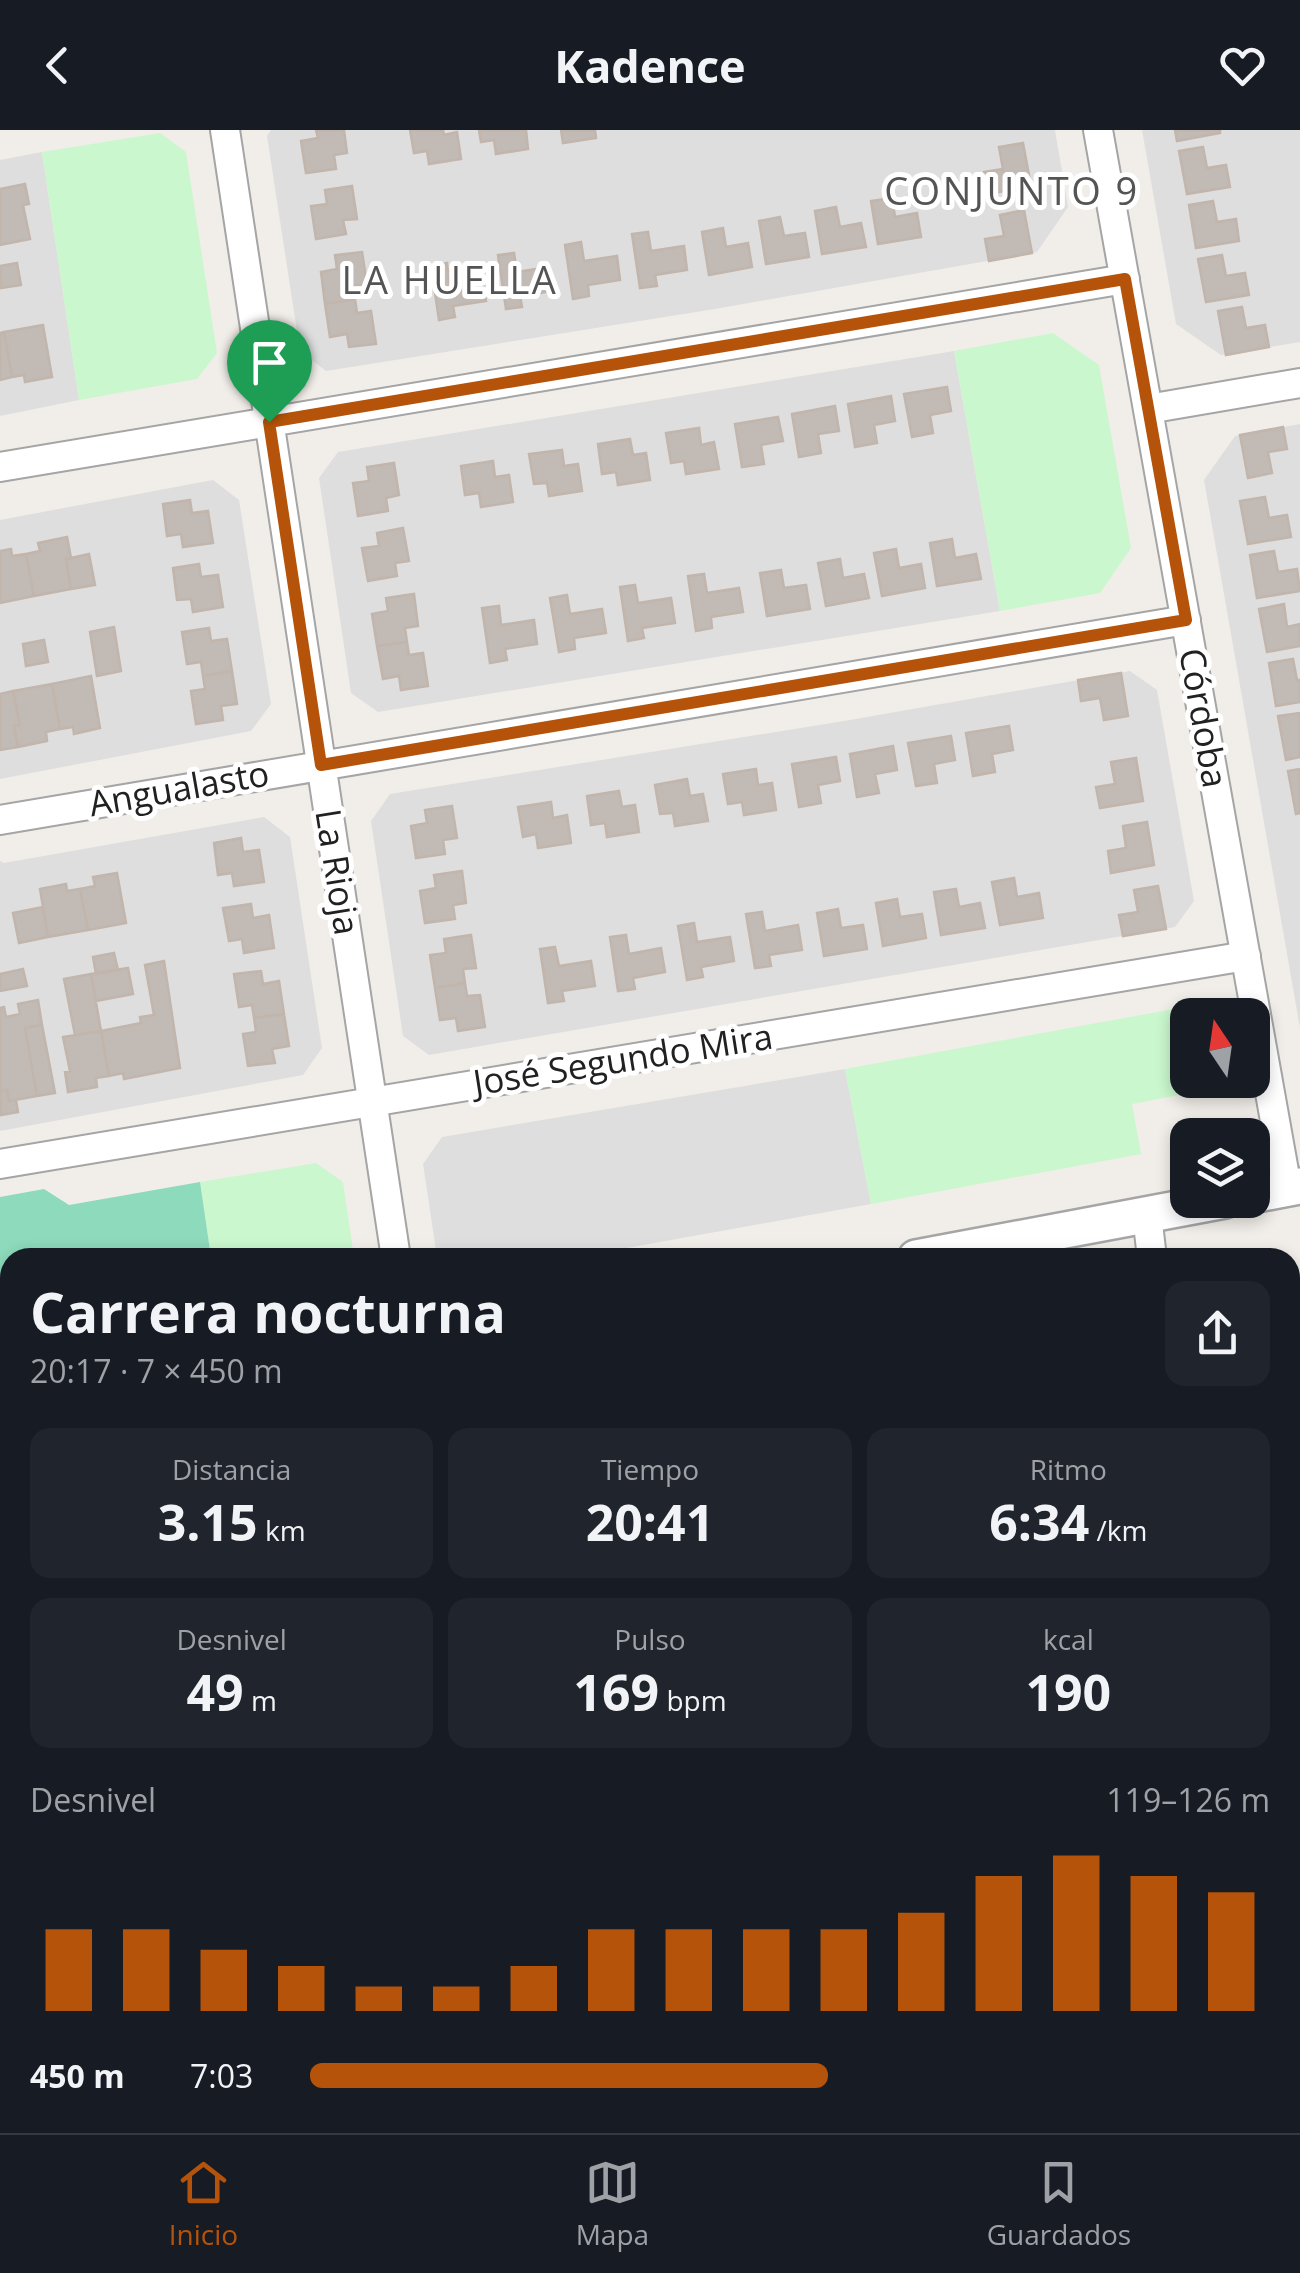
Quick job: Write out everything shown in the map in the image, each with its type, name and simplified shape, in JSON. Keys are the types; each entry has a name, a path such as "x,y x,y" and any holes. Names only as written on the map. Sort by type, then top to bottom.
{"street":[{"name":"La Rioja","path":"225,130 394,1248"},
{"name":"Córdoba","path":"1098,130 1246,956 1280,1190"},
{"path":"0,467 1125,279"},
{"path":"1148,409 1300,383"},
{"name":"Angualasto","path":"0,820 1186,620"},
{"name":"José Segundo Mira","path":"0,1164 1246,956"},
{"path":"969,1248 1170,1210"},
{"path":"1146,1215 1151,1248"}],"shaded area":[{"path":"271,130 1055,130 1068,207 1037,252 715,309 326,371 300,351 267,136"},
{"path":"1142,130 1300,130 1300,342 1221,355 1176,324"},
{"path":"42,152 79,400 0,416 0,160"},
{"path":"954,351 1000,611 378,712 351,693 319,478 338,452"},
{"path":"1300,424 1300,1028 1204,480 1235,436"},
{"path":"213,480 239,500 271,704 251,731 0,779 0,520"},
{"path":"1130,671 1157,690 1194,901 1175,927 429,1055 403,1036 371,821 390,794"},
{"path":"264,817 290,837 322,1048 303,1075 0,1131 0,861"},
{"path":"845,1069 871,1204 627,1248 436,1248 423,1164 442,1137"}],"green space":[{"path":"160,133 186,152 217,353 197,379 79,400 42,152"},
{"path":"1053,333 1099,365 1131,548 1100,593 1000,611 954,351"},
{"path":"1170,1010 1170,1097 1132,1104 1141,1154 871,1204 845,1069"},
{"path":"316,1163 343,1182 353,1248 210,1248 200,1182"},
{"path":"200,1182 210,1248 0,1248 0,1197 44,1189 69,1205"}],"building":[{"path":"316,130 344,130 347,153 334,155 336,169 306,173 301,141 318,138"},
{"path":"410,130 443,130 444,135 457,132 461,159 429,164 427,151 414,153"},
{"path":"479,130 526,130 528,149 496,154 494,140 481,142"},
{"path":"561,130 595,130 596,138 563,143"},
{"path":"1175,130 1220,130 1220,133 1177,141"},
{"path":"1023,143 1031,186 988,194 984,172 1003,169 999,147"},
{"path":"1203,147 1207,168 1226,165 1230,187 1187,194 1179,151"},
{"path":"25,184 29,204 23,205 30,239 0,245 0,189"},
{"path":"352,186 357,219 343,220 346,234 316,239 311,206 327,204 325,190"},
{"path":"892,198 895,217 917,213 921,237 878,244 871,201"},
{"path":"1213,201 1217,222 1236,219 1239,241 1196,248 1189,205"},
{"path":"836,207 840,227 861,223 866,247 822,254 815,211"},
{"path":"1024,210 1032,253 989,261 985,239 1004,236 1000,215"},
{"path":"780,217 784,236 805,233 809,257 766,264 759,221"},
{"path":"723,228 726,247 748,243 752,267 709,275 702,232"},
{"path":"648,232 651,251 684,246 687,270 655,275 657,286 640,288 632,234"},
{"path":"581,242 584,261 617,256 620,280 588,285 589,296 573,299 565,245"},
{"path":"362,252 367,284 353,286 355,299 325,304 321,272 337,269 335,255"},
{"path":"514,253 517,272 549,267 553,291 520,296 522,307 506,309 498,255"},
{"path":"1222,255 1226,276 1245,273 1249,295 1206,302 1198,259"},
{"path":"17,263 21,285 1,288 0,266"},
{"path":"447,263 449,282 482,277 486,301 453,306 455,317 439,320 431,266"},
{"path":"355,299 357,313 371,311 376,344 349,347 347,334 330,337 325,304"},
{"path":"1242,307 1246,328 1265,325 1269,347 1226,355 1218,311"},
{"path":"43,325 52,377 25,382 24,375 12,377 4,332"},
{"path":"4,332 12,377 0,380 0,333"},
{"path":"947,387 951,411 930,415 933,433 912,437 904,394"},
{"path":"891,396 895,421 874,425 877,443 855,447 848,404"},
{"path":"835,406 839,431 818,434 821,453 799,457 792,414"},
{"path":"778,417 783,441 761,445 764,464 742,467 735,424"},
{"path":"1283,427 1287,449 1268,452 1272,473 1248,478 1240,435"},
{"path":"699,428 701,445 714,442 719,469 686,474 684,461 671,463 666,433"},
{"path":"630,439 633,455 646,453 650,480 618,485 616,472 602,474 598,444"},
{"path":"562,450 564,466 578,464 582,491 549,496 547,483 534,484 529,454"},
{"path":"493,461 495,477 509,475 513,502 481,507 479,493 465,495 461,466"},
{"path":"394,463 399,495 386,498 388,511 358,516 353,483 369,481 367,467"},
{"path":"1265,497 1269,518 1287,515 1291,537 1248,544 1240,501"},
{"path":"190,500 192,513 208,511 213,543 183,547 181,534 167,536 163,504"},
{"path":"403,528 409,561 395,563 397,576 368,581 362,548 379,546 377,533"},
{"path":"67,537 71,589 34,596 26,554 40,551 38,543"},
{"path":"952,539 955,558 976,554 981,579 937,586 930,543"},
{"path":"11,549 12,556 26,554 34,596 0,603 0,551"},
{"path":"896,549 899,568 921,564 925,588 882,596 874,553"},
{"path":"1274,551 1278,572 1297,569 1300,591 1257,598 1250,555"},
{"path":"89,554 95,585 71,589 66,559"},
{"path":"840,559 843,578 864,574 869,598 826,606 818,563"},
{"path":"199,564 201,577 218,575 223,607 193,612 191,599 177,600 173,568"},
{"path":"781,570 784,588 806,585 810,609 767,616 760,573"},
{"path":"704,574 707,593 739,588 743,612 711,617 712,628 696,631 688,576"},
{"path":"635,585 638,603 671,598 675,623 642,628 644,638 628,641 620,587"},
{"path":"414,594 418,626 405,628 407,642 377,646 372,614 388,611 386,598"},
{"path":"567,595 570,614 602,609 606,633 574,638 575,649 559,652 550,598"},
{"path":"1284,604 1287,627 1300,624 1300,646 1267,652 1259,609"},
{"path":"499,606 501,625 534,620 537,644 505,649 507,660 490,663 482,608"},
{"path":"114,627 121,671 97,676 90,632"},
{"path":"209,628 211,641 227,639 232,671 203,676 201,662 187,664 182,632"},
{"path":"44,640 48,662 26,666 23,644"},
{"path":"407,642 409,655 423,653 428,686 401,690 399,676 383,679 377,646"},
{"path":"1293,659 1300,680 1300,702 1276,706 1269,663"},
{"path":"232,671 237,704 221,706 223,720 196,724 191,691 205,689 203,676"},
{"path":"1121,673 1128,716 1104,720 1100,698 1081,701 1078,680"},
{"path":"91,676 100,728 74,734 73,727 60,729 52,684"},
{"path":"52,684 60,729 46,732 47,741 18,747 14,726 20,725 13,691"},
{"path":"13,691 20,725 14,726 18,747 0,750 0,694"},
{"path":"1300,713 1300,757 1286,760 1278,716"},
{"path":"1009,726 1013,750 992,754 995,772 973,776 966,733"},
{"path":"951,736 955,760 934,764 937,783 916,786 908,743"},
{"path":"893,746 897,770 875,774 879,793 857,797 850,754"},
{"path":"836,757 840,781 818,785 821,803 799,807 792,764"},
{"path":"1136,758 1143,801 1100,808 1096,787 1115,784 1111,762"},
{"path":"756,769 758,785 772,783 776,810 744,815 742,802 728,804 723,774"},
{"path":"1300,769 1300,813 1296,814 1288,771"},
{"path":"687,779 690,796 703,794 708,821 675,826 673,813 660,814 655,785"},
{"path":"619,791 622,807 635,805 639,832 607,837 605,823 591,825 587,796"},
{"path":"551,802 553,818 567,815 571,843 538,848 536,834 523,837 518,807"},
{"path":"452,806 457,838 443,840 445,854 416,858 411,826 427,823 425,810"},
{"path":"1147,822 1154,865 1111,873 1108,851 1126,848 1123,826"},
{"path":"241,838 243,852 259,850 264,882 234,886 232,873 218,875 214,843"},
{"path":"462,871 466,903 453,905 455,919 425,923 420,891 436,888 434,875"},
{"path":"117,873 126,923 88,930 80,889 95,886 93,877"},
{"path":"1014,878 1017,897 1039,893 1043,918 1000,925 992,882"},
{"path":"66,884 67,891 80,889 88,930 48,937 40,889"},
{"path":"1158,886 1166,929 1123,936 1119,915 1138,912 1134,890"},
{"path":"956,889 959,907 980,903 985,928 941,935 934,892"},
{"path":"897,899 900,917 922,914 926,938 883,946 876,903"},
{"path":"251,904 253,918 269,915 274,948 244,953 242,939 229,941 223,908"},
{"path":"43,907 48,937 19,943 13,913"},
{"path":"838,909 841,928 863,925 867,949 824,956 817,913"},
{"path":"762,912 765,931 798,925 802,950 769,955 771,966 755,968 746,914"},
{"path":"694,923 697,942 730,937 734,961 701,967 703,977 687,980 678,926"},
{"path":"471,935 476,968 463,969 465,983 435,988 430,955 446,953 444,939"},
{"path":"626,935 629,954 661,948 665,972 633,978 635,989 618,991 610,937"},
{"path":"555,947 559,966 591,961 595,986 562,991 564,1001 548,1003 540,949"},
{"path":"114,953 118,970 96,974 93,957"},
{"path":"164,961 180,1068 124,1079 123,1073 109,1076 101,1031 141,1023 140,1017 154,1015 145,965"},
{"path":"128,968 133,994 96,1001 91,974"},
{"path":"23,969 27,986 0,991 0,974"},
{"path":"261,971 263,984 279,981 284,1014 254,1018 252,1005 239,1007 234,974"},
{"path":"91,974 101,1031 75,1035 64,979"},
{"path":"465,983 467,996 480,995 485,1027 458,1031 456,1018 440,1020 435,988"},
{"path":"38,1000 42,1025 25,1028 37,1096 9,1101 7,1090 0,1091 0,1008 4,1007 6,1017 20,1014 18,1004"},
{"path":"284,1014 289,1046 272,1049 275,1063 248,1066 243,1034 256,1032 254,1018"},
{"path":"42,1025 55,1093 37,1096 25,1028"},
{"path":"101,1031 109,1076 96,1078 97,1087 68,1092 65,1072 70,1071 63,1037"},
{"path":"7,1090 9,1101 16,1100 18,1112 1,1115 0,1091"}],"district":[{"name":"CONJUNTO 9","path":"1012,192"},
{"name":"LA HUELLA","path":"450,281"}],"route":[{"path":"1125,279 1186,620 321,765 269,422 1125,279"}]}
